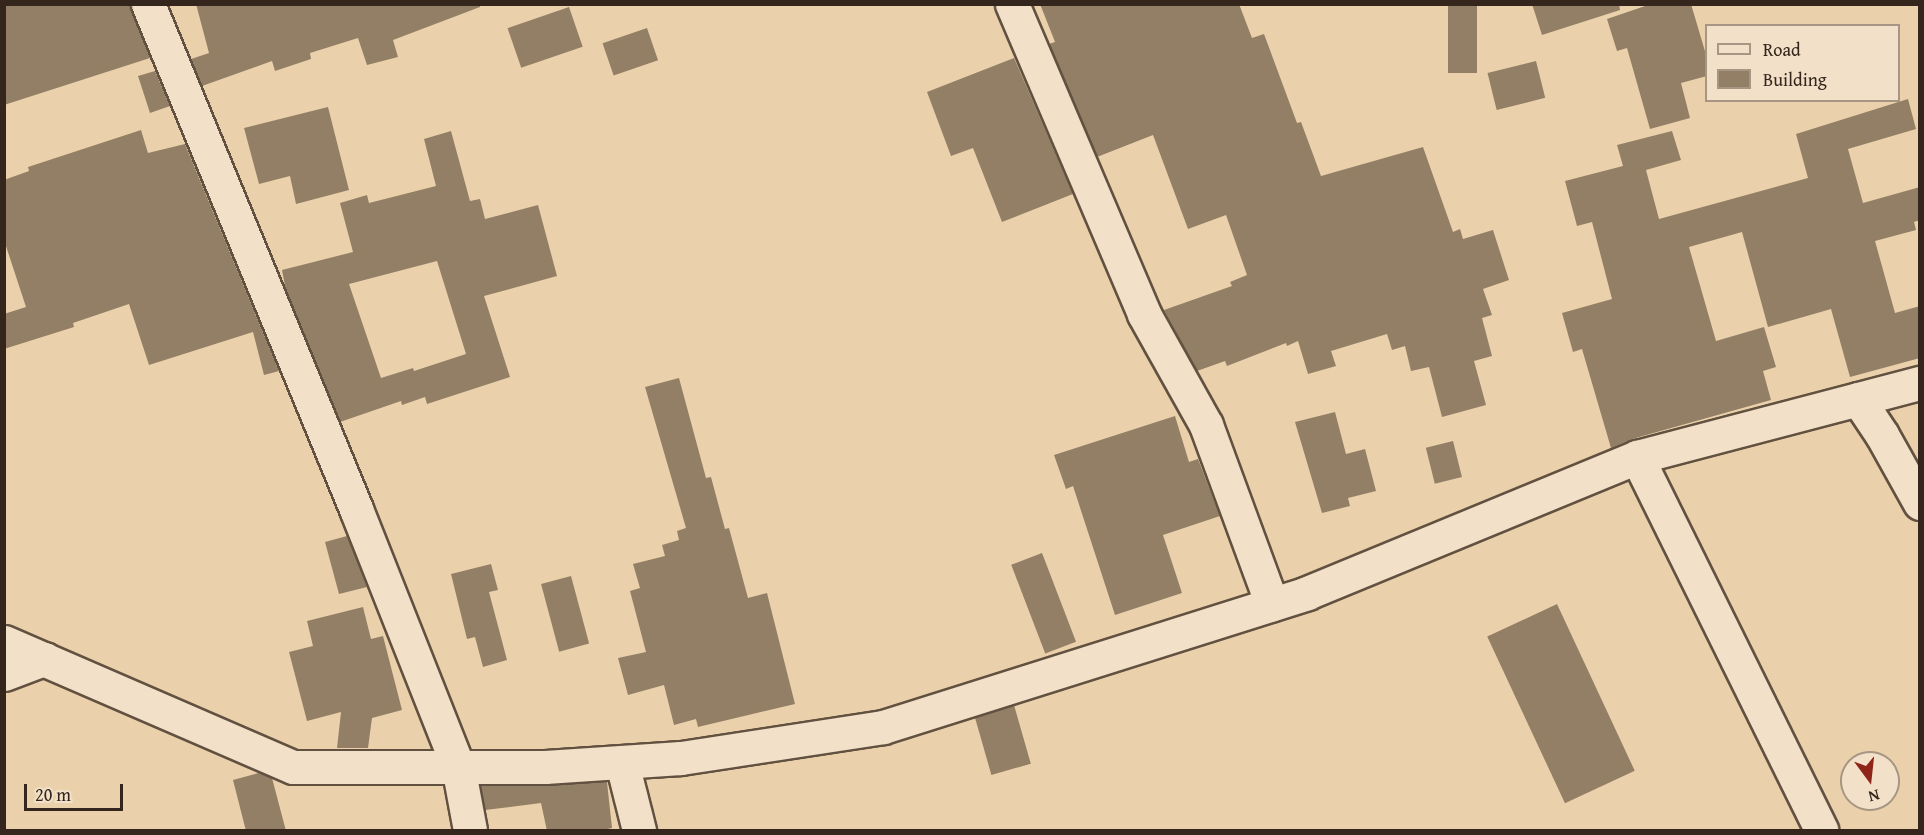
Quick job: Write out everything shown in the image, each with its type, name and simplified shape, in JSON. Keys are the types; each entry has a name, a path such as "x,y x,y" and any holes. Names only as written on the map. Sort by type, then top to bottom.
{"street":[{"path":"148,4 356,509 458,766 470,831"},
{"path":"1012,4 1144,314 1206,424 1272,604"},
{"path":"4,642 293,767 545,767 622,763 763,747 883,727 1307,593 1637,457 1920,383"},
{"path":"1858,399 1882,435 1920,503"},
{"path":"1637,457 1821,831"},
{"path":"4,674 44,660"},
{"path":"622,763 639,831"}],"building":[{"path":"4,4 130,4 150,58 4,105"},
{"path":"196,4 480,4 480,7 393,40 398,57 367,65 358,38 310,53 311,59 275,71 272,61 202,86 191,59 209,53"},
{"path":"1040,4 1239,4 1252,38 1264,34 1297,123 1301,122 1321,176 1423,147 1453,232 1460,229 1463,239 1493,230 1509,280 1483,289 1492,315 1482,318 1492,356 1474,361 1486,405 1442,417 1429,367 1411,371 1405,346 1392,350 1387,334 1331,351 1336,366 1308,374 1298,341 1287,346 1286,343 1227,366 1225,361 1197,371 1164,310 1232,286 1230,282 1247,275 1226,215 1188,229 1153,135 1097,157 1049,44 1055,42"},
{"path":"1448,4 1477,4 1477,73 1448,73"},
{"path":"1532,4 1619,4 1620,10 1542,35"},
{"path":"1651,4 1691,4 1705,51 1705,77 1681,83 1690,118 1650,129 1627,48 1617,51 1607,19"},
{"path":"569,7 583,47 521,68 508,28"},
{"path":"647,28 658,60 614,75 603,43"},
{"path":"1014,58 1073,194 1002,222 973,148 951,156 927,92"},
{"path":"1536,61 1545,98 1497,110 1487,73"},
{"path":"155,71 170,106 150,113 138,76"},
{"path":"1908,99 1916,129 1848,149 1863,203 1920,187 1920,220 1914,222 1916,230 1875,241 1895,313 1920,306 1920,358 1850,377 1831,309 1768,327 1742,232 1689,247 1716,341 1764,327 1776,367 1763,371 1771,400 1632,439 1611,448 1582,349 1573,352 1562,313 1612,299 1592,222 1577,226 1565,181 1623,166 1617,145 1672,131 1681,160 1646,170 1659,219 1808,178 1796,134"},
{"path":"328,107 349,190 296,204 290,176 259,184 244,128"},
{"path":"141,130 148,153 185,144 279,371 264,375 253,332 149,365 129,304 73,323 74,327 4,349 4,314 26,307 4,240 4,180 29,171 28,167"},
{"path":"451,131 470,201 480,199 485,219 538,205 557,276 484,296 510,377 427,404 425,397 402,405 401,401 340,422 286,291 282,270 353,252 340,203 367,195 369,203 436,186 424,139","holes":["437,261 466,354 414,371 413,368 381,378 349,284"]},
{"path":"679,378 706,478 711,477 725,529 729,528 748,598 767,593 795,704 698,727 696,719 674,725 664,685 628,695 618,658 646,652 630,591 640,588 633,564 665,556 662,545 679,540 677,531 686,528 645,387"},
{"path":"1335,412 1346,454 1365,449 1376,491 1348,498 1350,506 1322,513 1295,422"},
{"path":"1175,416 1189,462 1198,459 1220,516 1163,535 1182,593 1115,615 1073,486 1066,489 1054,455"},
{"path":"1453,441 1462,477 1435,484 1426,448"},
{"path":"347,536 367,587 339,594 325,542"},
{"path":"1042,553 1076,642 1045,654 1011,565"},
{"path":"491,564 498,590 489,592 507,660 483,667 475,637 467,639 451,574"},
{"path":"571,576 589,644 559,652 541,584"},
{"path":"1557,604 1635,771 1565,803 1487,637"},
{"path":"363,607 371,639 383,636 402,710 372,718 368,748 337,748 341,712 307,721 289,652 313,646 307,621"},
{"path":"1014,705 1031,764 991,775 975,716"},
{"path":"259,773 272,778 286,831 246,831 233,780"},
{"path":"607,782 612,828 598,831 547,831 541,803 485,810 481,786"}]}
